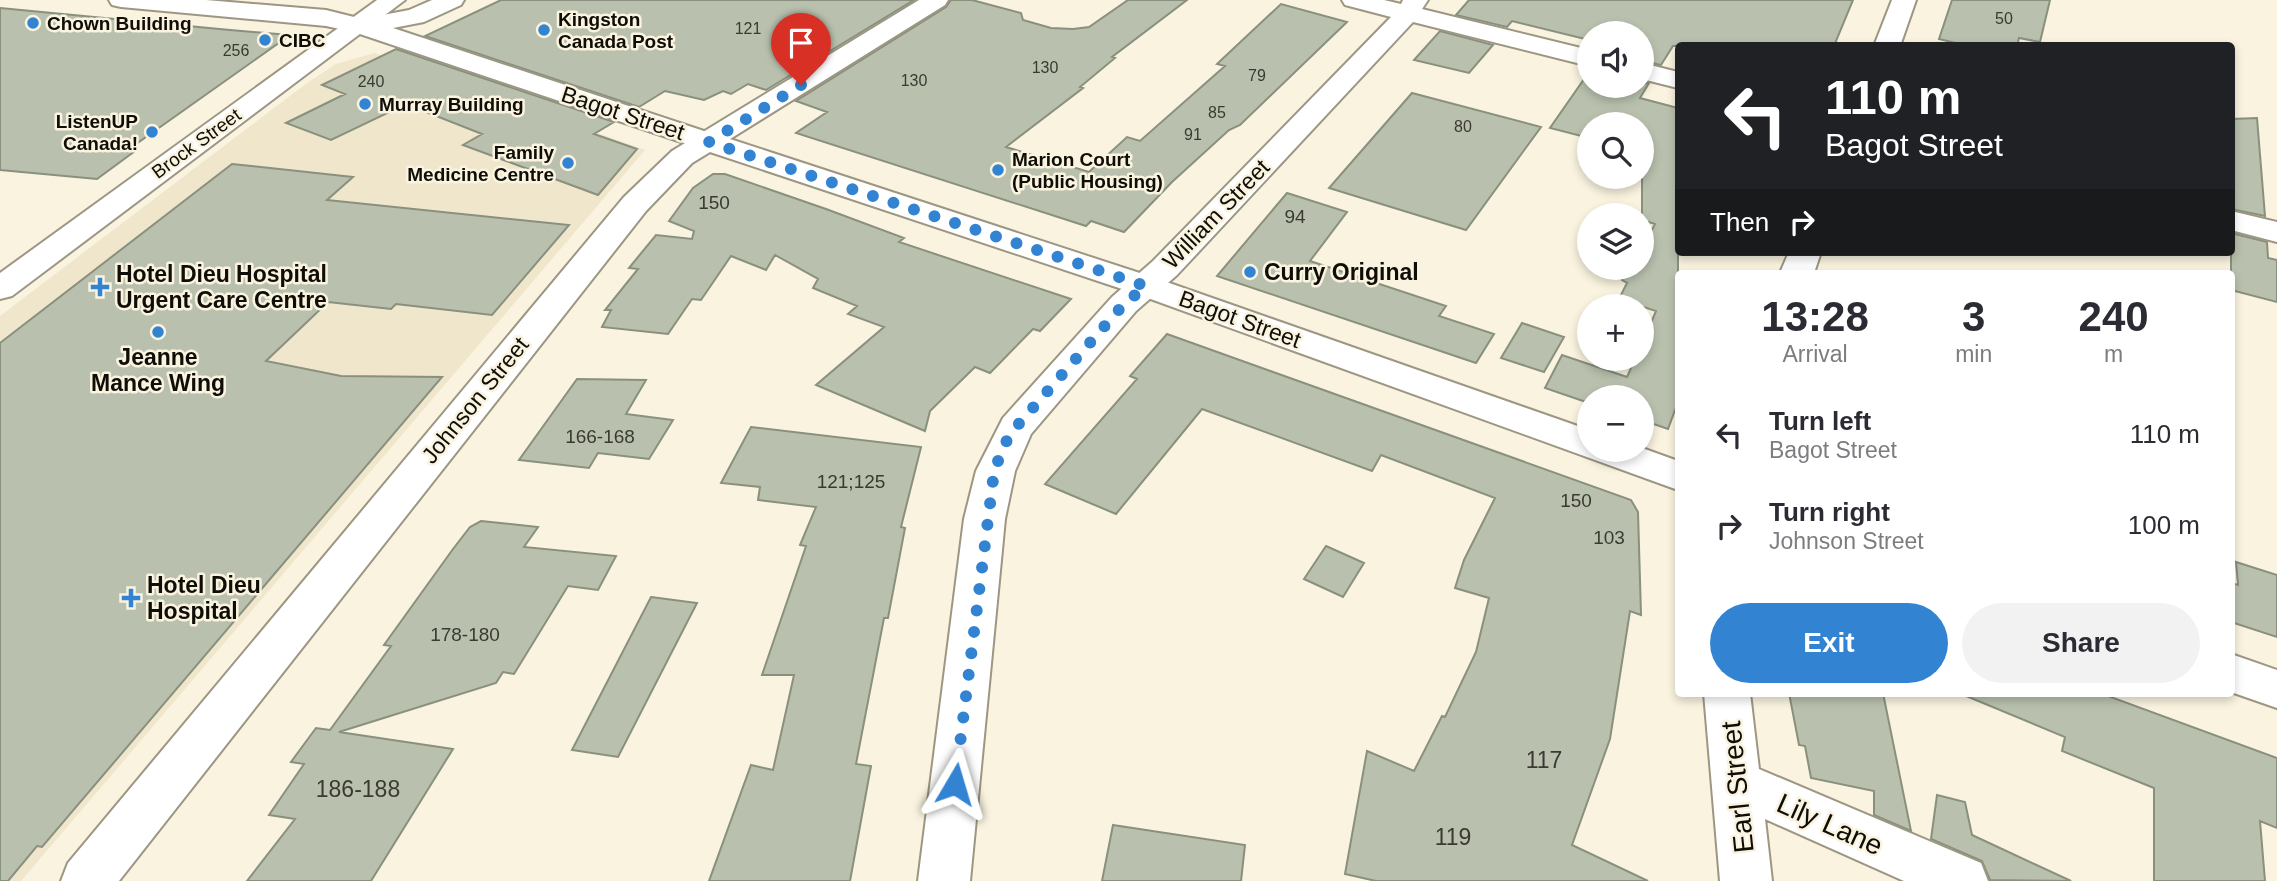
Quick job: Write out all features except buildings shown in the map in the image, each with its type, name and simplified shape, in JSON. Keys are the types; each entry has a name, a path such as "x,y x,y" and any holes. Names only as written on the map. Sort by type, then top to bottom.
{"street":[{"name":"Bagot Street","path":"121,0 326,18 361,26 1146,286 1577,440"},
{"name":"Brock Street","path":"0,289 393,0"},
{"path":"361,26 415,17 452,0"},
{"name":"Johnson Street","path":"87,881 608,236 682,157 936,0"},
{"path":"1354,0 1411,7 1577,55"},
{"path":"1888,42 1904,0"},
{"name":"William Street","path":"944,881 994,472 1004,445 1016,427 1124,304 1146,286 1411,7"},
{"path":"1654,74 1675,79"},
{"path":"2235,221 2277,232"},
{"path":"1639,462 1675,475"},
{"path":"2235,674 2277,689"},
{"name":"Earl Street","path":"1727,697 1746,881"},
{"name":"Lily Lane","path":"1737,783 1962,881"}],"shaded area":[{"name":"Hotel Dieu Hospital","path":"375,53 645,150 21,881 0,881 0,316 307,83 336,64"}],"place":[{"name":"Chown Building","path":"33,23"},
{"name":"Kingston Canada Post","path":"544,30"},
{"name":"CIBC","path":"265,40"},
{"name":"Murray Building","path":"365,104"},
{"name":"ListenUP Canada!","path":"152,132"},
{"name":"Family Medicine Centre","path":"568,163"},
{"name":"Marion Court (Public Housing)","path":"998,170"},
{"name":"Curry Original","path":"1250,272"},
{"name":"Hotel Dieu Hospital Urgent Care Centre","path":"100,287"},
{"name":"Jeanne Mance Wing","path":"158,332"},
{"name":"Hotel Dieu Hospital","path":"131,598"}],"route":[{"path":"801,85 709,142 1146,286 1124,304 1016,427 1004,445 994,472 955,784"}]}
